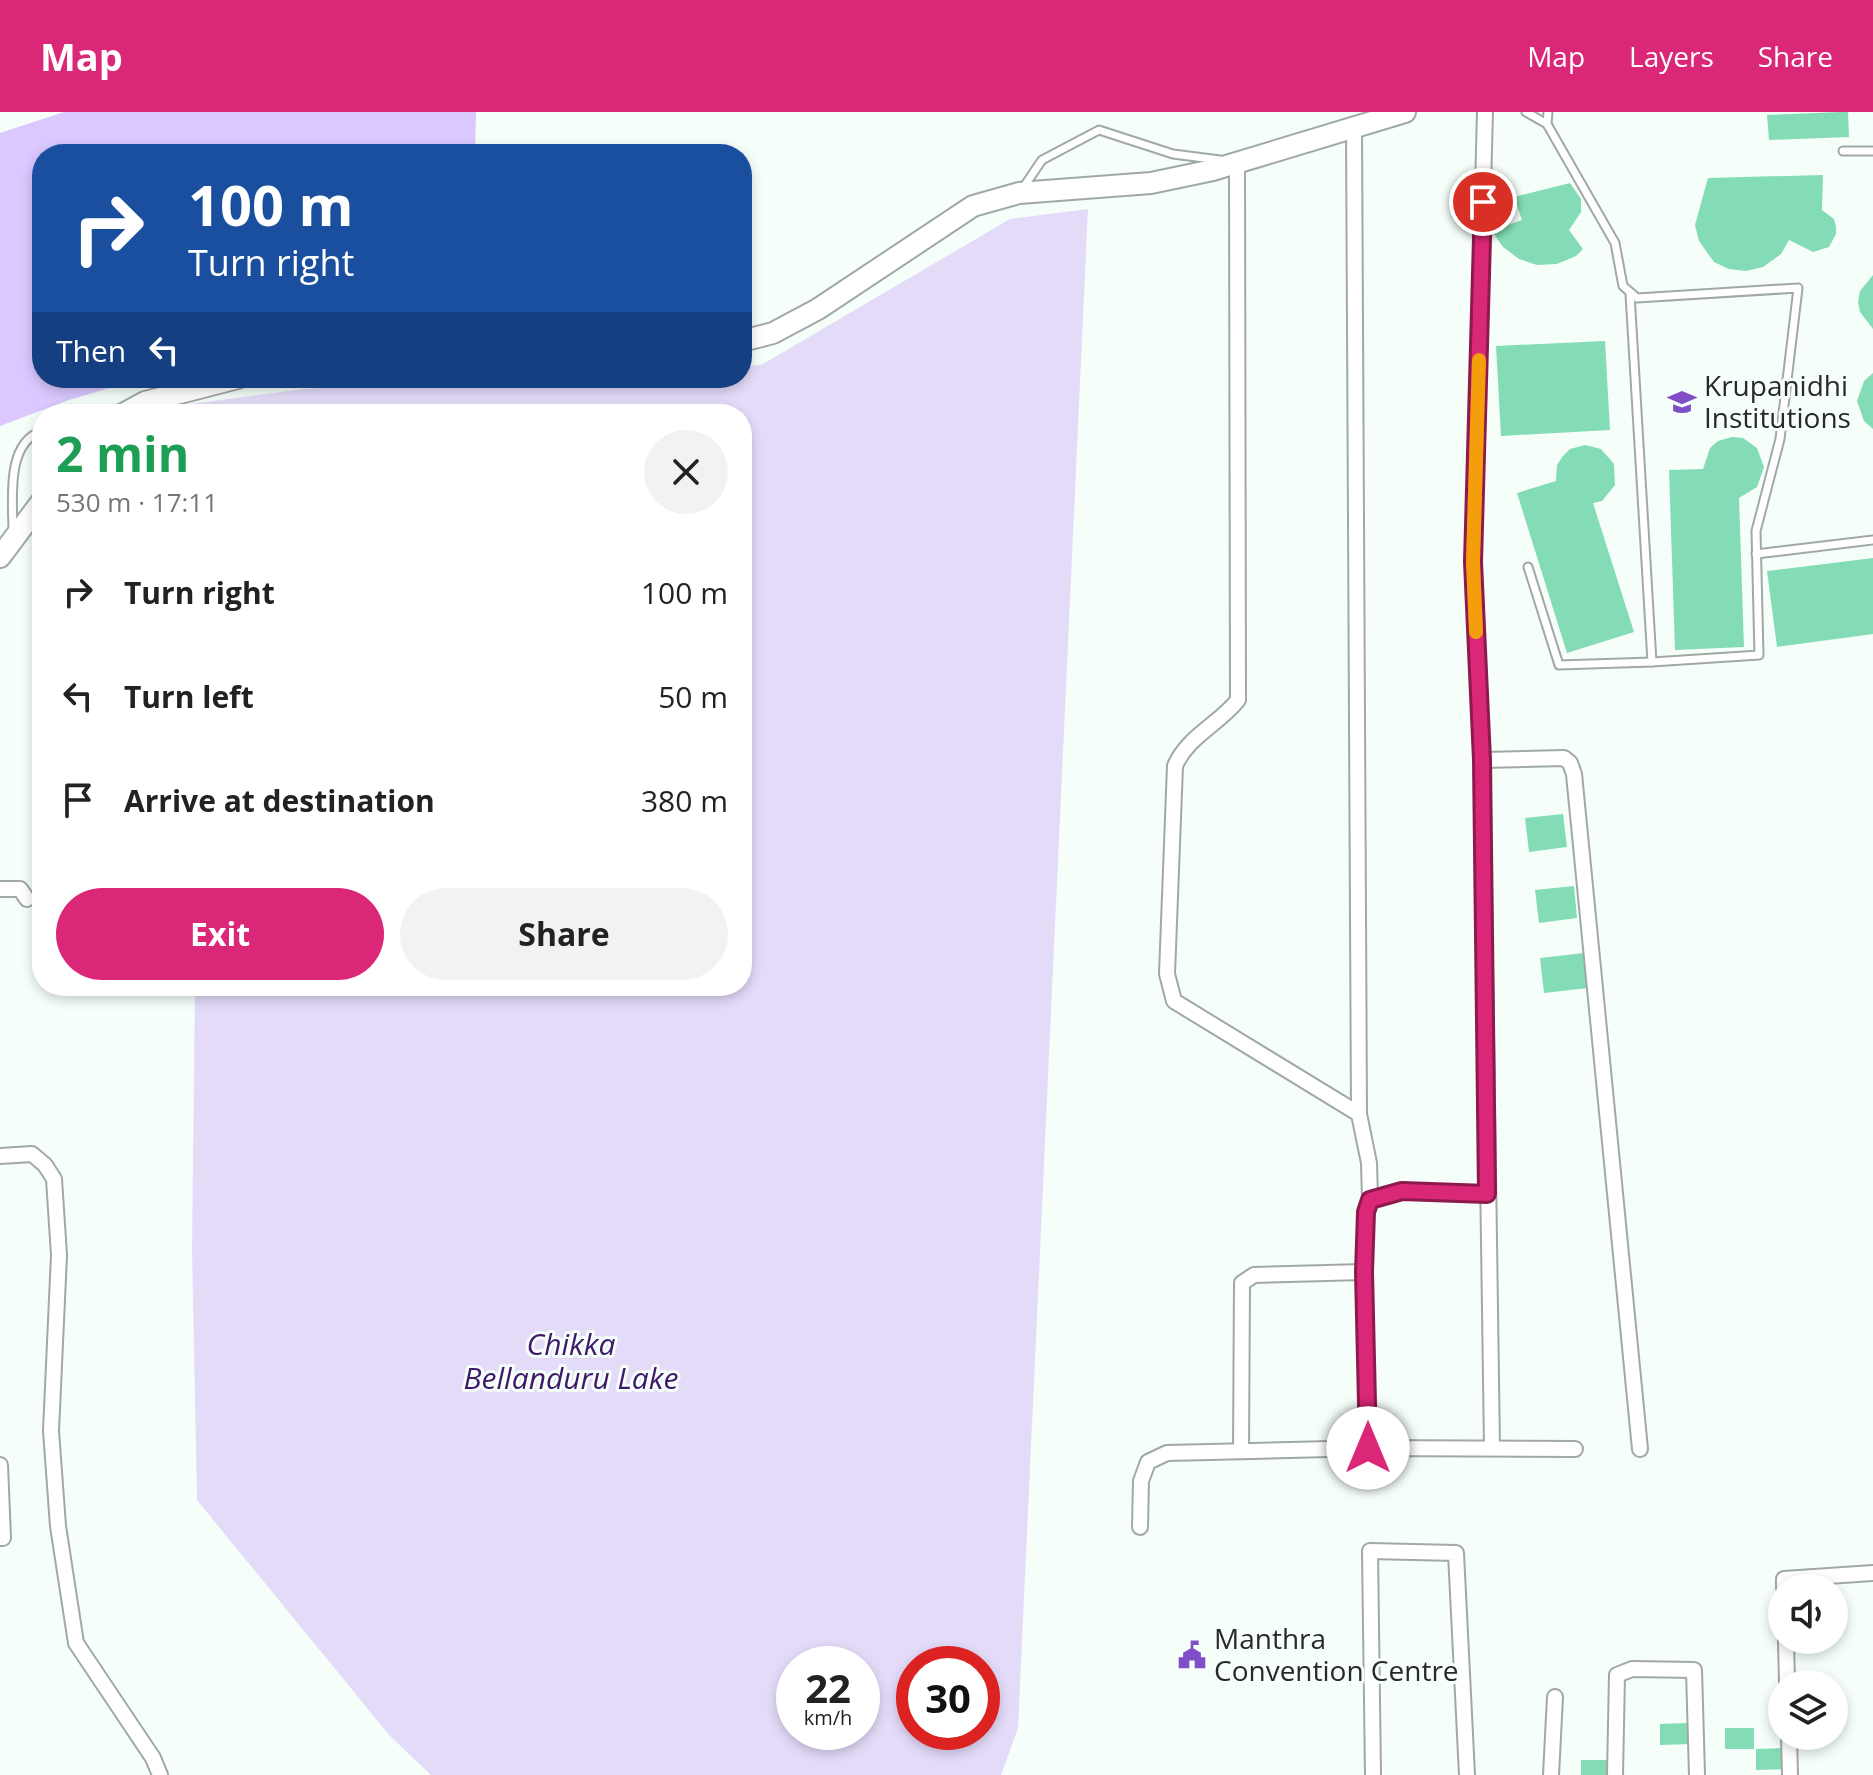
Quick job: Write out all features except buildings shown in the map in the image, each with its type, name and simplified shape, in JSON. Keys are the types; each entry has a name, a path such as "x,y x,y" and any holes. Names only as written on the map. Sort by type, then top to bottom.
{"main road":[{"path":"752,338 773,333 818,309 973,206 1019,193 1151,183 1237,162 1405,112"},
{"path":"141,404 199,388"},
{"path":"6,550 32,515"}],"street":[{"path":"1485,112 1473,562 1482,760 1492,1447"},
{"path":"1354,127 1359,1114 1369,1163 1370,1200 1366,1212 1364,1272 1368,1448"},
{"path":"1237,162 1238,700 1226,716 1193,741 1175,766 1167,974 1174,1001 1359,1114"},
{"path":"1482,760 1564,758 1574,774 1640,1449"},
{"path":"0,889 20,889 27,899"},
{"path":"0,1156 32,1154 45,1165 54,1179 59,1255 51,1431 58,1526 76,1643 91,1670 153,1758 160,1775"},
{"path":"1370,1200 1402,1191 1487,1194"},
{"path":"1241,1451 1242,1283 1254,1275 1364,1272"},
{"path":"1140,1527 1141,1481 1148,1462 1167,1453 1368,1448 1575,1449"},
{"path":"0,1465 3,1538 0,1538"},
{"path":"1373,1775 1370,1551 1456,1553 1467,1775"},
{"path":"1848,1575 1873,1573"},
{"path":"1615,1775 1617,1675 1632,1669 1694,1670 1697,1775"},
{"path":"1551,1775 1555,1697"},
{"path":"1789,1750 1790,1775"}],"lane":[{"path":"1526,112 1547,124 1615,243 1623,286 1630,294 1637,298 1798,288 1780,439 1756,531 1759,655 1559,665 1528,567"},
{"path":"1547,124 1548,112"},
{"path":"1019,193 1042,160 1099,130 1173,154 1237,162"},
{"path":"1843,151 1873,151"},
{"path":"1630,294 1652,662"},
{"path":"6,550 13,476 21,447 32,435"},
{"path":"1756,554 1873,540"}],"shaded area":[{"path":"64,112 476,112 475,144 32,144 32,388 109,388 58,404 32,404 32,414 0,426 0,133"}],"water":[{"name":"Chikka Bellanduru Lake","path":"1088,209 1018,1728 1001,1775 431,1775 390,1736 197,1500 192,1250 195,996 752,996 752,404 191,404 323,388 752,388 752,365 761,365 1010,219"}],"slow traffic":[{"path":"1476,632 1473,562 1479,360"}],"place":[{"name":"Krupanidhi Institutions","path":"1682,402"},
{"name":"Manthra Convention Centre","path":"1192,1655"}],"route":[{"path":"1368,1448 1364,1272 1366,1212 1370,1200 1402,1191 1487,1194 1482,760 1473,562 1483,202"}]}
